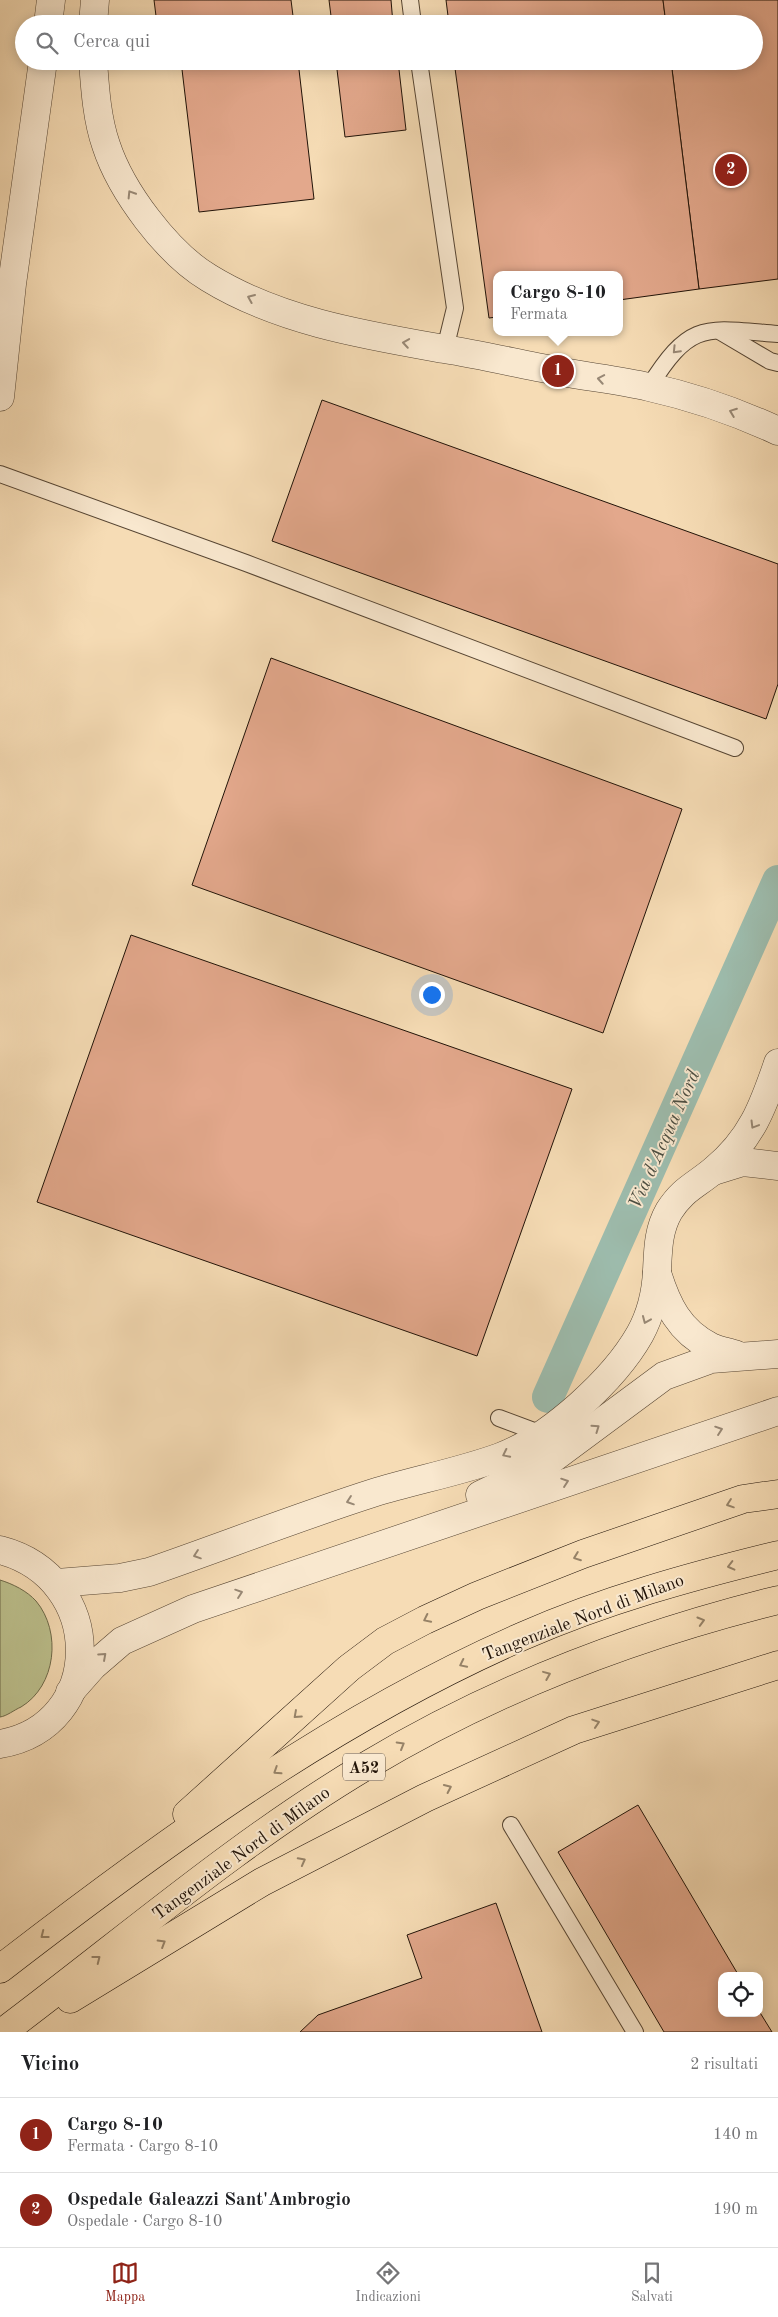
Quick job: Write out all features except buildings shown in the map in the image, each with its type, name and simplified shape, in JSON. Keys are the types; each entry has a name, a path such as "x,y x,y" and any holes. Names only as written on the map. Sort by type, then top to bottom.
{"highway":[{"path":"110,1884 349,1668 385,1641 477,1596 583,1554 743,1500 778,1494"},
{"name":"Tangenziale Nord di Milano","path":"0,1969 110,1884 324,1740 397,1697 525,1635 688,1577 778,1554"},
{"name":"Tangenziale Nord di Milano","path":"3,2032 238,1851 321,1794 408,1741 489,1700 587,1659 686,1625 778,1600"},
{"path":"16,2032 262,1882 425,1798 574,1730 778,1665"}],"street":[{"path":"49,15 51,0"},
{"path":"94,15 95,0"},
{"path":"0,397 12,284 42,70"},
{"path":"94,70 95,92 106,146 128,190 145,216 180,255 208,278 295,317 386,340 445,349 558,372 649,387 719,407 778,431"},
{"path":"57,1583 120,1578 149,1572 373,1493 501,1457 542,1434 585,1401 626,1355 640,1333 650,1310 657,1273 658,1242 668,1212 687,1188 713,1171 742,1144 758,1118 778,1063"},
{"path":"713,1171 743,1162 778,1166"},
{"path":"657,1273 666,1303 685,1328 712,1348 744,1356"},
{"path":"402,1538 440,1509 492,1490 548,1462 601,1425 664,1376 711,1359 778,1354"},
{"path":"4,1746 36,1731 56,1714 70,1692 110,1650 122,1642 193,1609 778,1411"},
{"path":"0,1550 38,1566 57,1583 72,1608 80,1636 79,1665 70,1692"}],"lane":[{"path":"410,0 412,15"},
{"path":"420,70 455,308 445,349"},
{"path":"649,387 677,347 695,334 715,329 778,334"},
{"path":"715,329 733,337 770,361 778,363"},
{"path":"0,474 246,563 734,748"},
{"path":"499,1418 542,1434"},
{"path":"511,1825 635,2032"}],"green space":[{"path":"0,1580 20,1588 36,1601 50,1628 52,1643 48,1672 42,1686 33,1698 21,1707 0,1717"}],"waterway":[{"name":"Via d'Acqua Nord","path":"548,1397 778,881"}],"place":[{"name":"Ospedale Galeazzi Sant'Ambrogio","path":"731,170"},
{"name":"Cargo 8-10","path":"558,371"}]}
